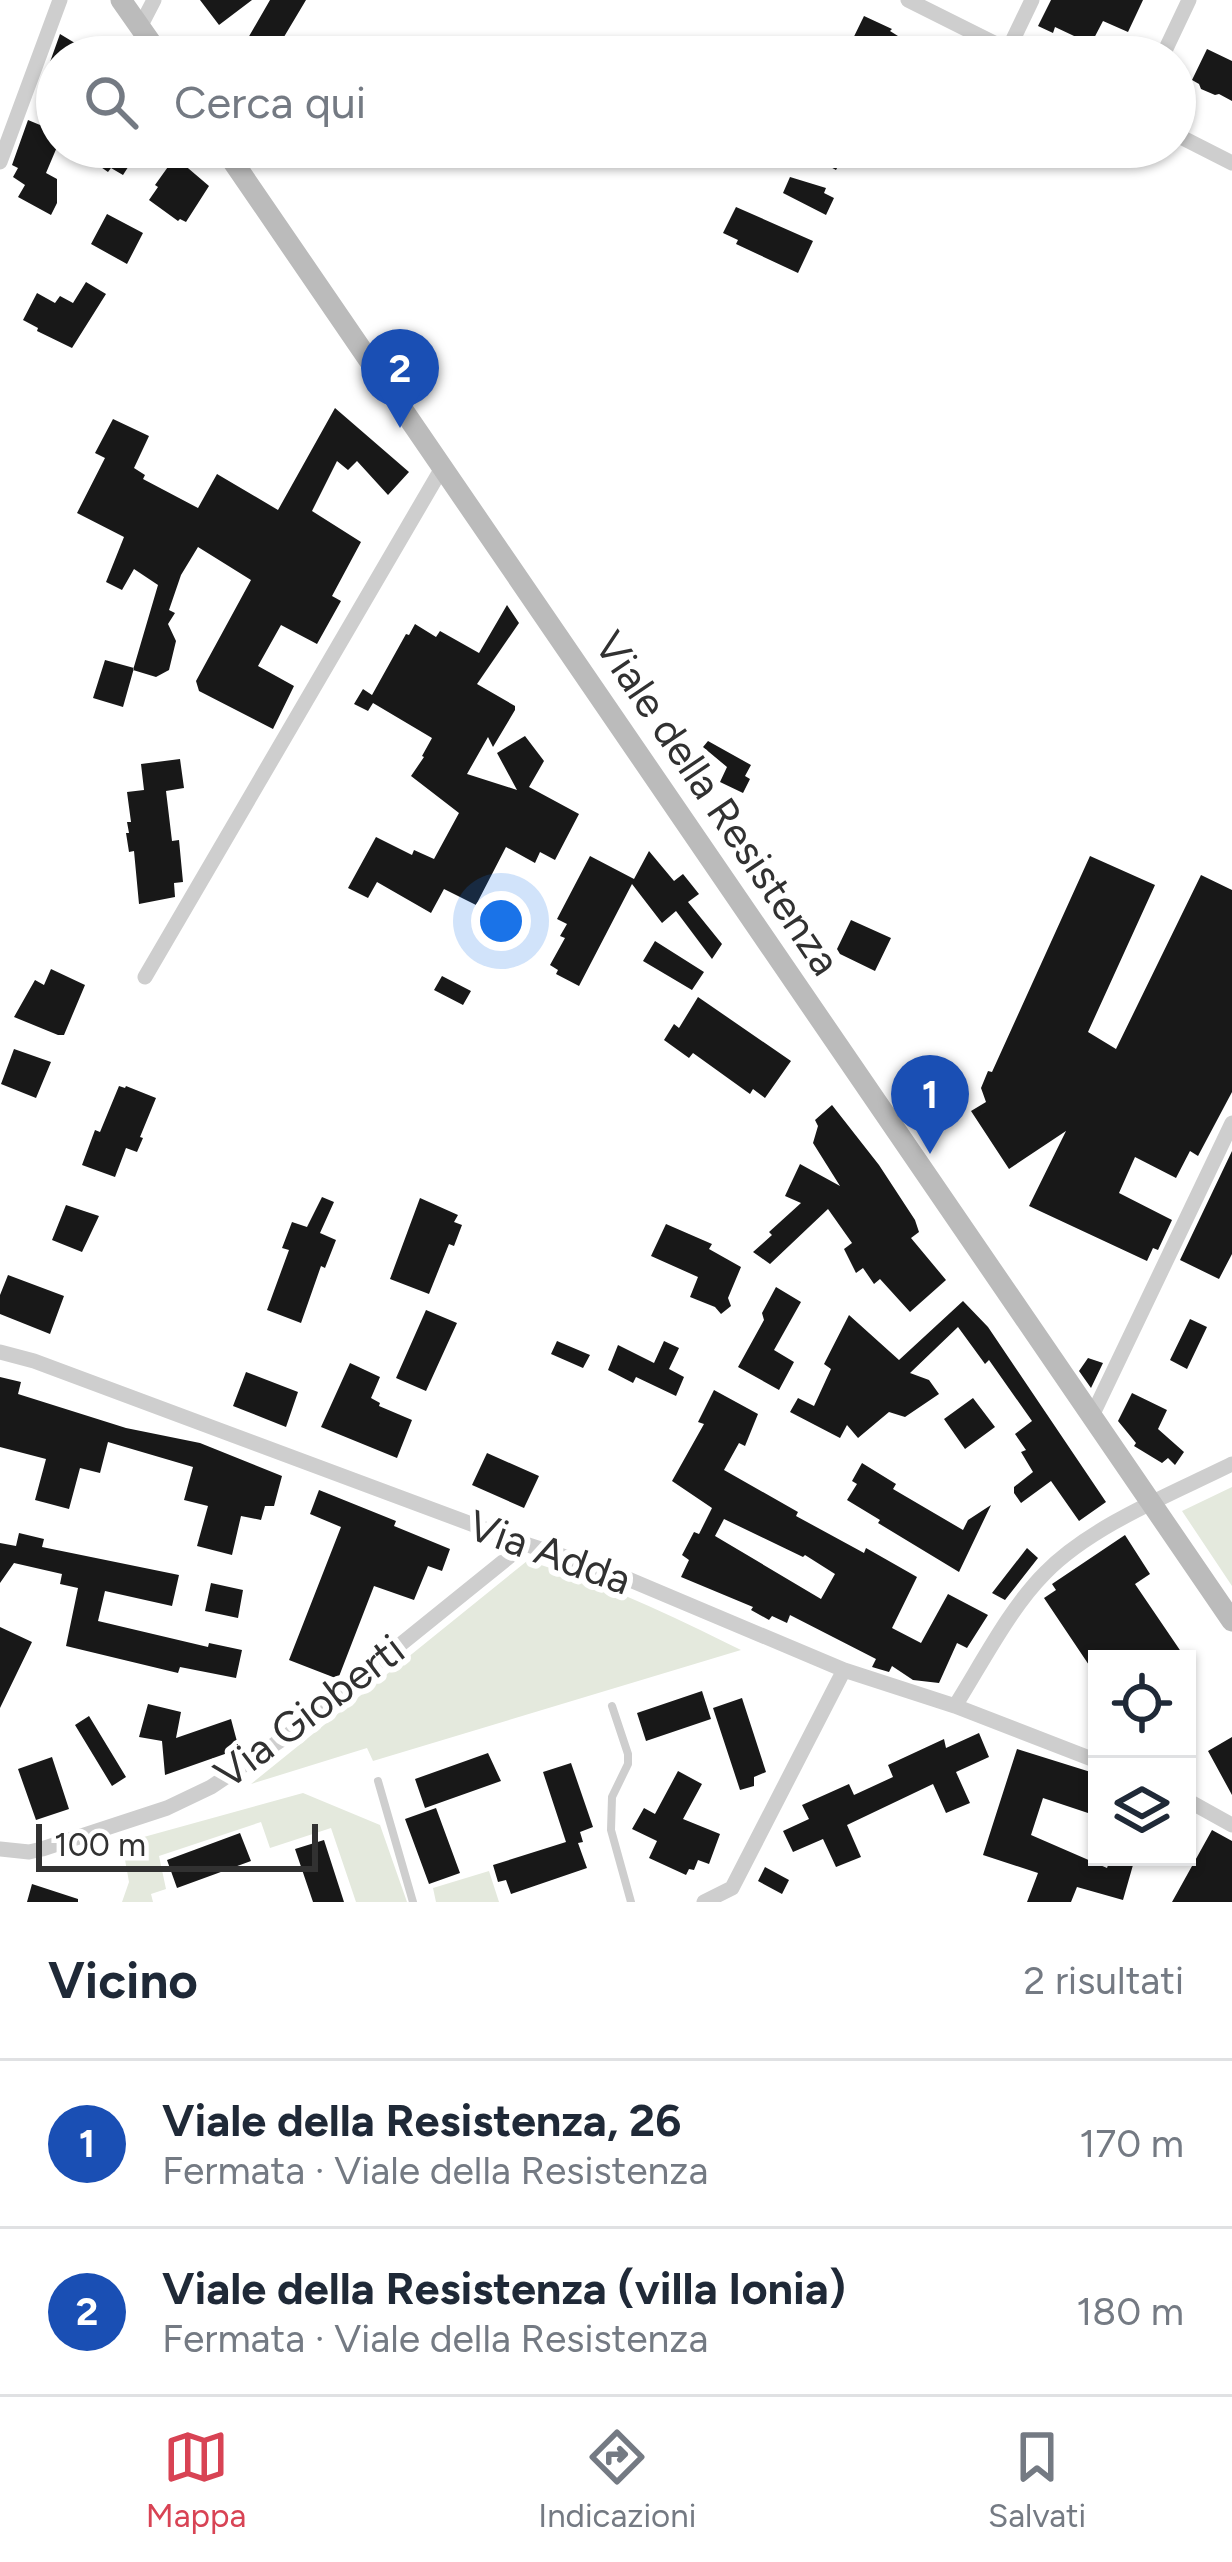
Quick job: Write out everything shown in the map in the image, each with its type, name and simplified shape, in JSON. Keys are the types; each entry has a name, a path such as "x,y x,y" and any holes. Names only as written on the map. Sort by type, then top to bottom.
{"main road":[{"path":"121,0 146,36"},
{"name":"Viale della Resistenza","path":"237,168 1232,1621"}],"street":[{"path":"47,36 60,0"},
{"path":"140,27 154,0"},
{"path":"908,0 981,36"},
{"path":"1020,36 1032,0"},
{"path":"1172,36 1189,0"},
{"path":"0,162 36,65"},
{"path":"1196,145 1232,163"},
{"path":"146,976 442,468"},
{"path":"1091,1418 1232,1123"},
{"name":"Via Adda","path":"0,1352 609,1571 844,1670 955,1706 1089,1758"},
{"path":"955,1706 1040,1577 1064,1554 1150,1503 1232,1464"},
{"name":"Via Gioberti","path":"0,1849 42,1849 167,1808 211,1786 287,1736 525,1544"},
{"path":"704,1902 733,1888 844,1670"},
{"path":"1196,1805 1232,1825"}],"lane":[{"path":"612,1706 628,1764 611,1797 611,1830 631,1902"},
{"path":"378,1781 412,1902"}],"shaded area":[{"path":"1232,1487 1232,1586 1182,1511"},
{"path":"527,1561 609,1589 741,1650 373,1761 367,1748 251,1784"},
{"path":"303,1793 380,1825 407,1902 356,1902 331,1828 270,1848 261,1822 159,1856 166,1889 151,1894 153,1902 122,1902 129,1882 122,1843"},
{"path":"489,1871 499,1902 436,1902 433,1888"}],"building":[{"path":"200,0 252,0 219,25"},
{"path":"270,0 306,0 285,36 249,36"},
{"path":"1051,0 1143,0 1128,32 1103,21 1095,36 1074,36 1055,27 1053,33 1038,26"},
{"path":"864,16 898,36 854,36"},
{"path":"1207,49 1232,61 1232,101 1201,89 1196,72"},
{"path":"28,120 36,123 36,168 48,168 46,173 57,179 57,203 51,215 18,197 25,185 13,177 18,168 12,165"},
{"path":"167,168 188,168 209,186 186,222 149,200"},
{"path":"790,177 826,188 824,193 834,198 826,215 783,193"},
{"path":"736,207 813,241 798,273 723,233"},
{"path":"107,214 143,233 127,264 91,244"},
{"path":"86,282 106,294 72,348 23,320 37,293 55,303 60,296 73,303"},
{"path":"335,408 409,472 388,495 357,461 348,470 337,461 312,511 361,542 332,596 341,601 317,644 281,625 258,666 294,686 273,729 199,691 196,681 251,580 198,547 181,575 169,610 175,613 168,624 176,641 169,670 156,677 133,670 158,585 134,569 122,590 106,582 124,537 77,513 105,458 95,453 113,419 149,436 134,468 145,475 143,479 198,508 217,474 278,510"},
{"path":"507,605 519,623 477,684 515,710 493,747 488,737 467,774 517,790 497,753 525,736 544,761 529,787 579,814 555,860 540,852 535,863 506,847 476,905 444,889 431,913 377,882 368,898 348,888 376,837 412,855 414,850 434,859 459,813 411,776 432,738 373,703 368,711 354,704 363,689 372,695 415,624 436,637 440,631 479,653"},
{"path":"105,660 134,668 123,707 93,698"},
{"path":"708,741 751,765 743,793 720,782 727,767 703,747"},
{"path":"180,759 184,788 166,791 172,841 179,840 183,882 174,883 175,897 139,904 134,851 129,852 126,833 127,822 131,822 127,792 144,790 141,764"},
{"path":"649,851 674,881 683,874 699,894 688,902 722,944 712,959 676,911 662,923 632,884 579,986 556,974 558,970 550,965 567,924 557,919 590,856 634,879"},
{"path":"1090,856 1155,885 1088,1032 1116,1049 1201,875 1232,890 1232,1092 1198,1156 1190,1151 1176,1178 1135,1157 1119,1193 1172,1220 1158,1250 1153,1248 1147,1261 1029,1206 1066,1131 1009,1169 971,1111 986,1102 981,1088 988,1071 992,1072"},
{"path":"851,920 891,938 875,971 837,949"},
{"path":"655,941 704,972 692,990 643,961"},
{"path":"51,969 85,985 64,1035 14,1017 35,980 44,985"},
{"path":"442,976 471,991 463,1005 434,990"},
{"path":"698,997 791,1061 765,1098 753,1089 750,1094 693,1053 689,1058 664,1040 674,1024 679,1028"},
{"path":"14,1049 51,1062 36,1098 1,1084"},
{"path":"119,1086 156,1098 137,1152 126,1148 115,1177 82,1165"},
{"path":"832,1105 915,1220 919,1232 911,1238 946,1280 910,1312 880,1279 874,1284 863,1268 856,1273 844,1249 852,1243 828,1209 770,1264 753,1252 801,1203 785,1196 800,1164 840,1186 813,1143 815,1120"},
{"path":"1232,1151 1232,1254 1219,1279 1180,1260"},
{"path":"322,1197 334,1202 320,1233 336,1240 325,1268 321,1266 301,1323 267,1310 289,1250 282,1248 292,1222 307,1227"},
{"path":"420,1198 458,1215 454,1222 462,1225 429,1294 390,1279"},
{"path":"66,1205 99,1216 82,1252 52,1240"},
{"path":"666,1224 712,1244 709,1249 741,1267 728,1298 731,1306 721,1314 690,1297 698,1277 651,1256"},
{"path":"8,1275 64,1296 50,1334 0,1314 0,1295"},
{"path":"776,1287 801,1302 774,1350 794,1362 779,1390 738,1367"},
{"path":"963,1301 988,1327 1106,1502 1079,1521 1051,1481 1021,1503 1014,1493 1014,1487 1033,1472 1015,1434 1032,1421 989,1360 985,1364 958,1327 910,1373 929,1380 939,1394 905,1417 889,1412 858,1438 847,1425 840,1438 790,1412 798,1398 814,1406 831,1369 824,1364 849,1315 899,1360"},
{"path":"426,1310 457,1323 426,1391 396,1378"},
{"path":"1190,1319 1207,1327 1187,1369 1170,1360"},
{"path":"557,1341 590,1355 583,1368 551,1354"},
{"path":"664,1341 679,1348 669,1369 684,1377 676,1396 608,1370 618,1345 654,1363"},
{"path":"1088,1358 1103,1363 1091,1388 1079,1371"},
{"path":"350,1363 380,1377 371,1398 379,1406 412,1420 397,1458 321,1427"},
{"path":"246,1372 298,1392 286,1427 233,1406"},
{"path":"0,1377 21,1382 18,1394 126,1428 200,1443 282,1476 274,1506 265,1506 261,1520 241,1516 232,1555 197,1546 208,1506 184,1500 193,1467 108,1442 100,1473 80,1468 69,1509 35,1500 46,1459 0,1447"},
{"path":"714,1390 758,1414 745,1446 739,1443 724,1470 798,1512 796,1516 917,1577 892,1628 921,1643 948,1594 988,1615 967,1648 957,1643 939,1683 913,1680 892,1666 889,1672 872,1667 876,1659 790,1615 787,1623 772,1616 769,1620 753,1607 681,1577 689,1560 682,1555 712,1508 672,1481 704,1424 698,1422","holes":["724,1519 835,1574 821,1599 715,1536"]},
{"path":"1132,1393 1167,1410 1158,1429 1184,1452 1175,1465 1168,1458 1162,1463 1134,1446 1118,1421"},
{"path":"973,1398 995,1427 965,1449 944,1419"},
{"path":"487,1453 539,1476 524,1508 472,1485"},
{"path":"862,1463 896,1484 893,1489 963,1530 968,1520 991,1505 959,1572 847,1500"},
{"path":"319,1490 450,1549 442,1571 428,1566 414,1600 374,1586 338,1679 289,1660 341,1527 310,1514"},
{"path":"19,1533 44,1539 42,1547 179,1575 172,1606 105,1591 98,1621 208,1647 209,1643 242,1650 236,1678 180,1667 178,1673 66,1646 78,1588 60,1584 62,1574 14,1563 0,1583 0,1543 16,1546"},
{"path":"1125,1535 1150,1574 1135,1584 1180,1650 1088,1650 1088,1664 1044,1598 1056,1590 1052,1584"},
{"path":"1027,1548 1038,1558 1005,1600 992,1593"},
{"path":"211,1583 243,1590 238,1618 205,1611"},
{"path":"0,1627 32,1642 0,1708"},
{"path":"702,1691 711,1719 646,1741 637,1713"},
{"path":"742,1698 766,1772 754,1777 754,1786 740,1790 713,1708"},
{"path":"148,1704 181,1712 176,1738 231,1719 239,1749 165,1775 162,1741 139,1737"},
{"path":"89,1716 126,1777 112,1786 75,1725"},
{"path":"979,1733 989,1757 956,1772 970,1803 946,1813 933,1784 847,1825 861,1857 836,1867 823,1839 793,1852 783,1831 809,1819 802,1805 849,1784 854,1795 893,1777 888,1765 944,1739 946,1748"},
{"path":"1232,1737 1232,1795 1208,1751"},
{"path":"1017,1749 1088,1771 1088,1813 1043,1798 1031,1835 1088,1860 1088,1866 1133,1866 1123,1900 1077,1887 1071,1902 1027,1902 1038,1873 983,1855"},
{"path":"488,1753 501,1781 425,1808 415,1779"},
{"path":"52,1757 69,1809 36,1820 18,1769"},
{"path":"571,1763 593,1827 580,1832 583,1842 578,1843 587,1868 511,1894 506,1880 498,1882 493,1865 566,1842 543,1772"},
{"path":"678,1771 702,1784 683,1819 720,1834 709,1864 698,1860 686,1875 649,1858 657,1841 632,1829 644,1808 655,1814"},
{"path":"436,1808 460,1873 429,1884 405,1819"},
{"path":"1212,1830 1232,1841 1232,1902 1172,1902"},
{"path":"240,1833 251,1861 177,1888 167,1860"},
{"path":"324,1840 344,1902 313,1902 295,1849"},
{"path":"765,1867 789,1880 782,1894 758,1881"},
{"path":"32,1884 78,1899 78,1902 27,1902"}],"place":[{"name":"Viale della Resistenza (villa Ionia)","path":"400,428"},
{"name":"Viale della Resistenza, 26","path":"930,1154"}]}
